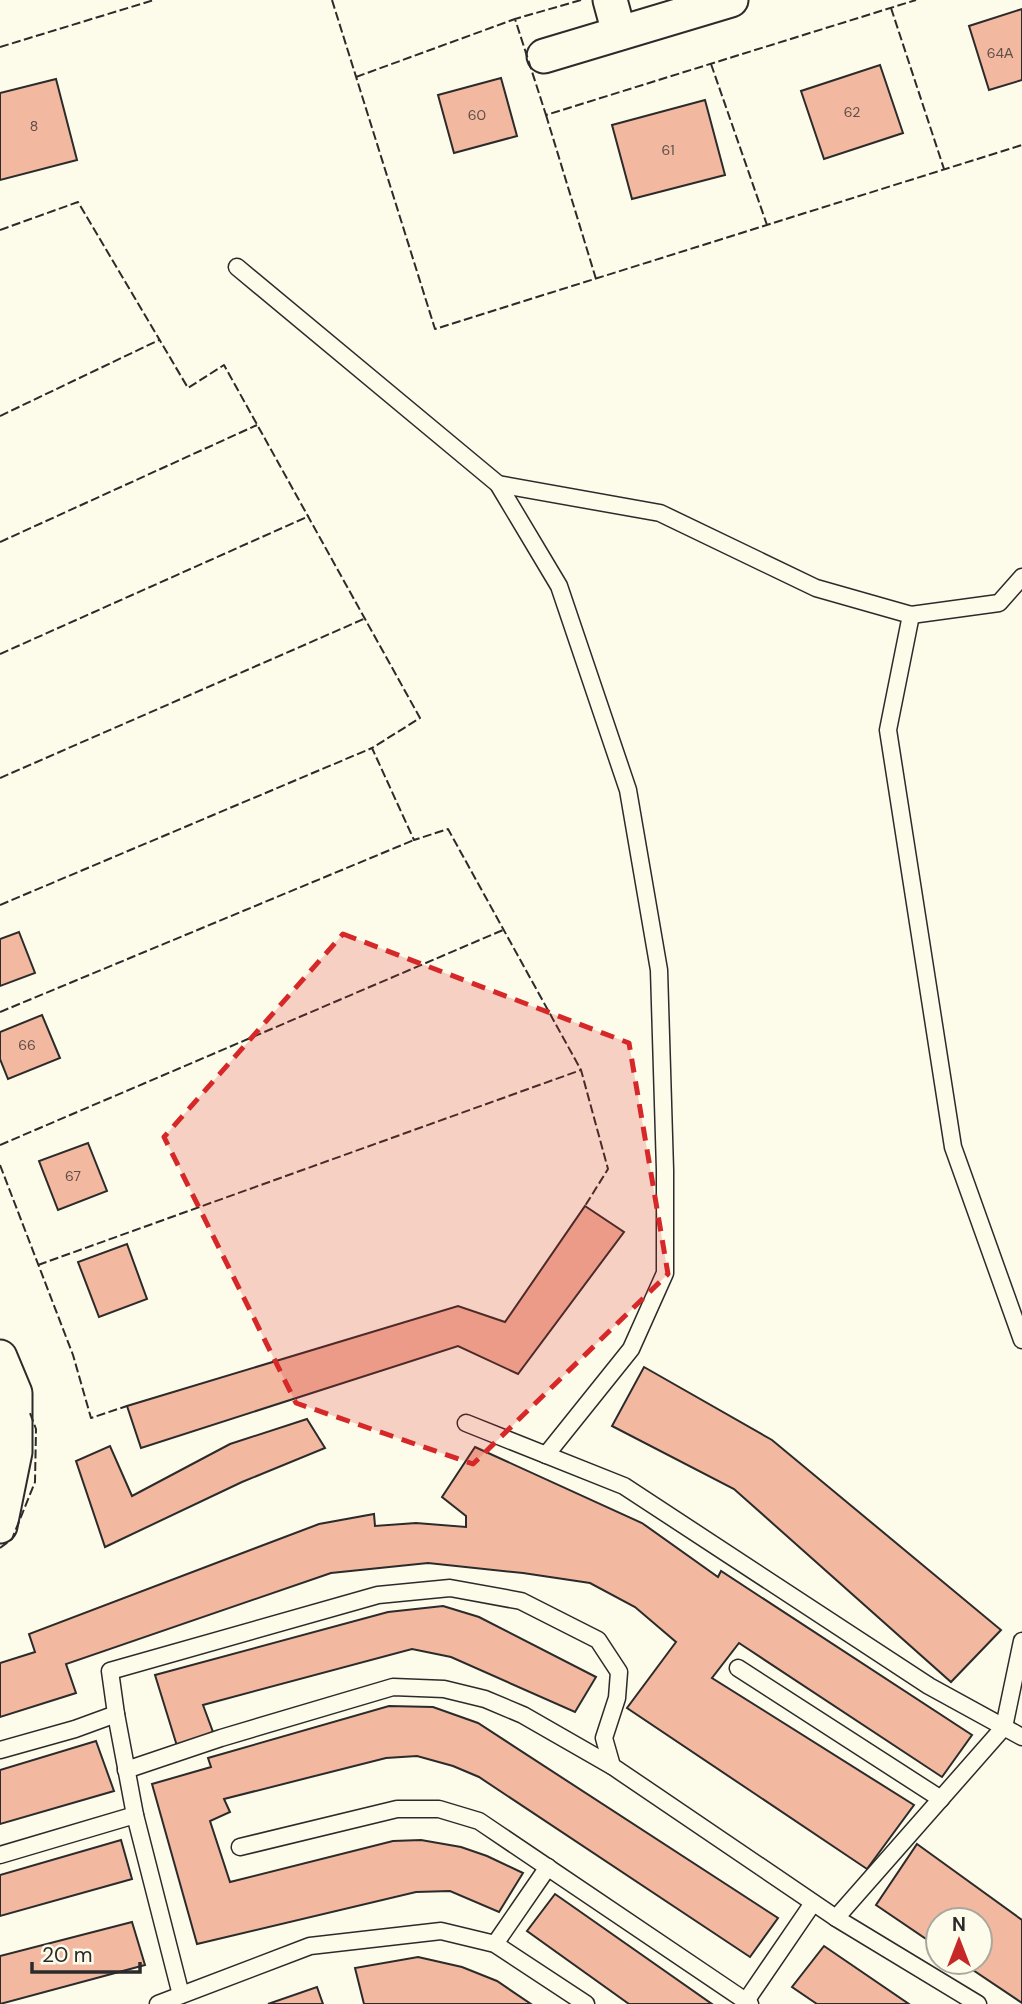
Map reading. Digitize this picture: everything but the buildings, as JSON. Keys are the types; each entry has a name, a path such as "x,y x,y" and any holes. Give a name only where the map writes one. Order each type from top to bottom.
{"street":[{"path":"610,0 620,33"},
{"path":"544,56 731,0"},
{"path":"0,1357 15,1393 15,1452 0,1526"}],"lane":[{"path":"237,267 498,484 559,586 628,790 659,970 665,1273 631,1349 547,1455"},
{"path":"498,484 660,513 816,588 911,615 999,603 1022,577"},
{"path":"911,615 888,730 896,784 953,1147 1022,1340"},
{"path":"466,1423 624,1486 929,1686 1022,1737"},
{"path":"181,1995 135,1815 110,1671 378,1595 450,1588 521,1601 598,1640 620,1672 617,1698 604,1738 612,1766"},
{"path":"836,1918 1004,1727 1022,1641"},
{"path":"738,1668 941,1799"},
{"path":"126,1770 221,1738 393,1687 444,1689 485,1699 523,1715 612,1766 836,1918 978,2004"},
{"path":"0,1750 75,1729 116,1714"},
{"path":"240,1847 397,1809 439,1809 479,1821 748,2003 813,1903"},
{"path":"0,1855 135,1815"},
{"path":"495,1944 548,1867"},
{"path":"158,2004 310,1946 441,1931 495,1944 586,2004"}],"highlighted area":[{"path":"343,934 629,1043 668,1274 473,1464 296,1403 164,1137"}],"fence":[{"path":"0,47 154,0"},
{"path":"332,0 435,329 1022,145"},
{"path":"581,0 515,19 546,115 916,0"},
{"path":"891,8 944,169"},
{"path":"356,77 515,19"},
{"path":"711,64 767,225"},
{"path":"546,115 596,279"},
{"path":"0,230 78,202 188,388 224,365 420,718 372,748 414,840 448,829 581,1070 608,1169 585,1206"},
{"path":"0,416 159,340"},
{"path":"0,542 257,425"},
{"path":"0,654 309,516"},
{"path":"0,778 366,618"},
{"path":"0,905 372,748"},
{"path":"0,1012 414,840"},
{"path":"0,1145 503,930"},
{"path":"38,1265 581,1070"},
{"path":"0,1165 73,1355 91,1418 127,1406"},
{"path":"0,1548 12,1539 35,1482 36,1429 30,1413"}]}
